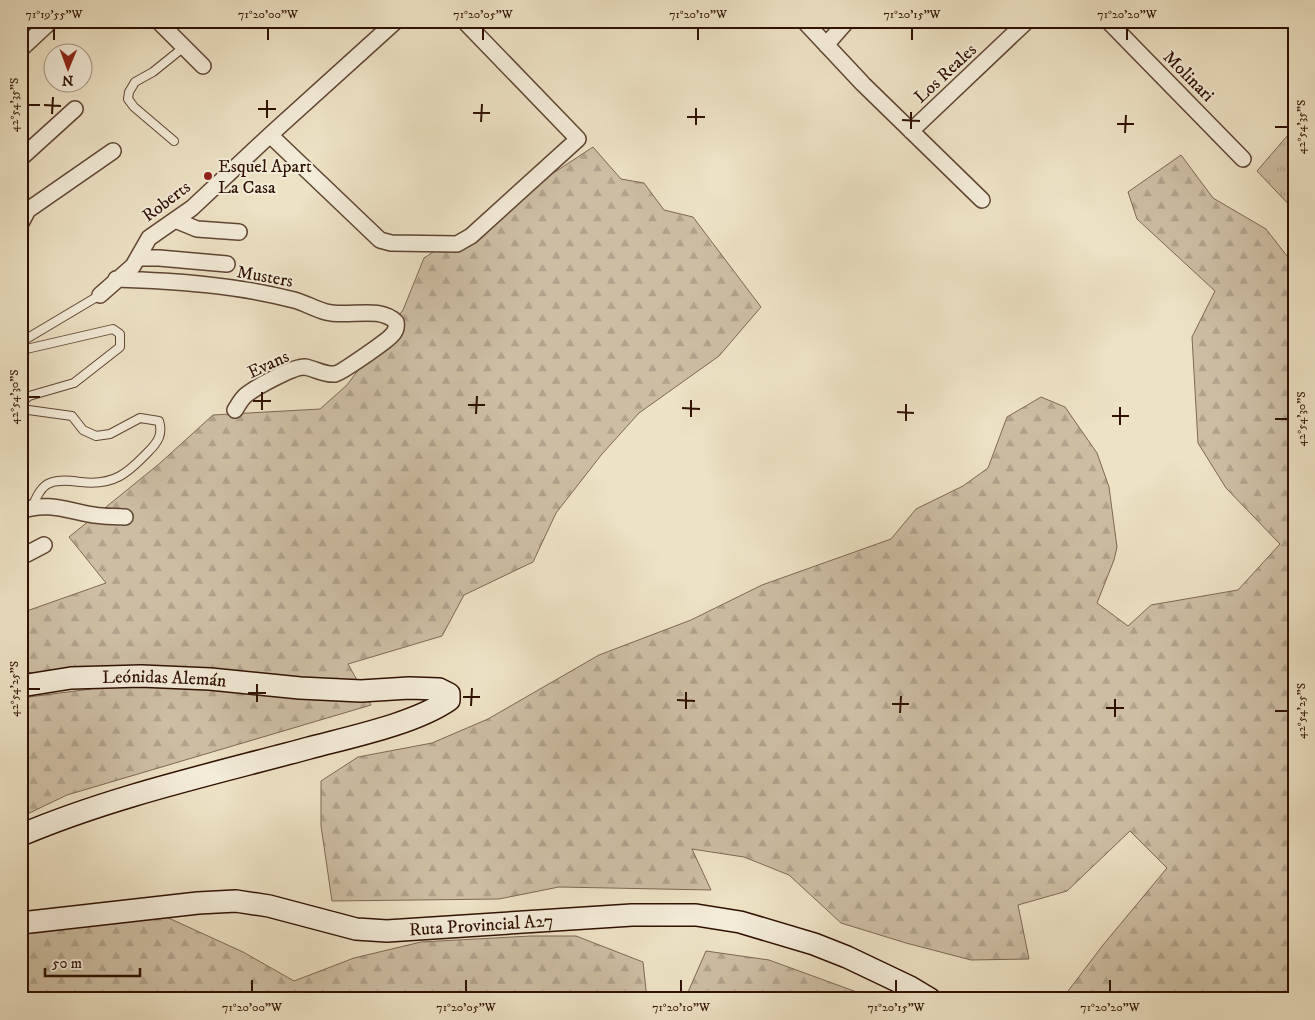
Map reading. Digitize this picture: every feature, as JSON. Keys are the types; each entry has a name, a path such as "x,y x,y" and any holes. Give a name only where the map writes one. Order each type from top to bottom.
{"street":[{"path":"21,49 51,21"},
{"path":"158,21 203,66"},
{"name":"Roberts","path":"100,295 133,266 149,238 192,208 270,134 396,21"},
{"path":"270,134 380,240 392,243 457,244 471,236 578,140 464,21"},
{"path":"804,21 911,131 982,200"},
{"path":"826,45 847,21"},
{"name":"Los Reales","path":"911,131 1027,21"},
{"name":"Molinari","path":"1108,21 1243,159"},
{"path":"21,158 75,110"},
{"path":"23,213 113,151"},
{"path":"175,220 196,229 239,232"},
{"path":"139,258 227,264"},
{"name":"Musters","path":"116,279 209,285 296,300 328,312 391,316 396,322 397,328"},
{"name":"Evans","path":"235,410 245,395 290,370 305,367 325,374 337,374 348,369 365,354 392,336 397,328"},
{"path":"27,509 54,506 95,515 125,517"},
{"path":"21,556 44,545"},
{"name":"Leónidas Alemán","path":"21,686 71,678 141,676 210,679 352,691 409,688 439,689 449,694 449,700 431,710 380,729 153,790 56,820 21,835"},
{"name":"Ruta Provincial A27","path":"21,923 198,903 236,901 269,906 356,929 387,930 632,915 696,915 740,922 814,944 847,957 910,987 930,999"}],"lane":[{"path":"174,142 134,107 128,99 129,92 135,82 153,72 184,48"},
{"path":"21,342 100,295"},
{"path":"21,348 22,350 113,329 120,334 120,347 74,383 29,396 22,403 21,409 72,416 83,430 96,436 110,434 140,418 158,421 162,430 157,442 130,471 114,480 92,484 68,481 50,483 39,492 27,509"}],"green space":[{"path":"1294,128 1294,210 1257,171"},
{"path":"593,147 621,179 644,183 664,210 693,217 761,307 719,356 639,413 602,454 556,513 533,562 464,595 442,636 348,664 371,705 67,795 21,817 21,698 91,689 21,670 21,613 106,583 69,537 159,464 213,415 320,409 347,385 403,310 424,258"},
{"path":"1181,155 1213,198 1266,229 1294,265 1294,999 1062,999 1103,945 1167,868 1130,831 1067,891 1018,905 1029,959 971,960 841,923 789,875 744,857 692,849 711,890 559,887 499,899 332,901 321,826 321,781 358,757 432,743 488,719 599,655 691,620 762,585 891,539 916,509 963,486 988,468 1007,417 1041,397 1065,407 1097,453 1109,487 1117,547 1114,560 1097,603 1128,626 1151,605 1238,590 1280,544 1226,488 1198,443 1192,337 1215,291 1137,219 1128,192"},
{"path":"162,915 243,952 294,981 354,958 421,942 531,936 576,936 643,962 647,999 21,999 21,931"},
{"path":"706,951 769,960 854,991 869,999 685,999"}],"place":[{"name":"Esquel Apart La Casa","path":"208,176"}]}
